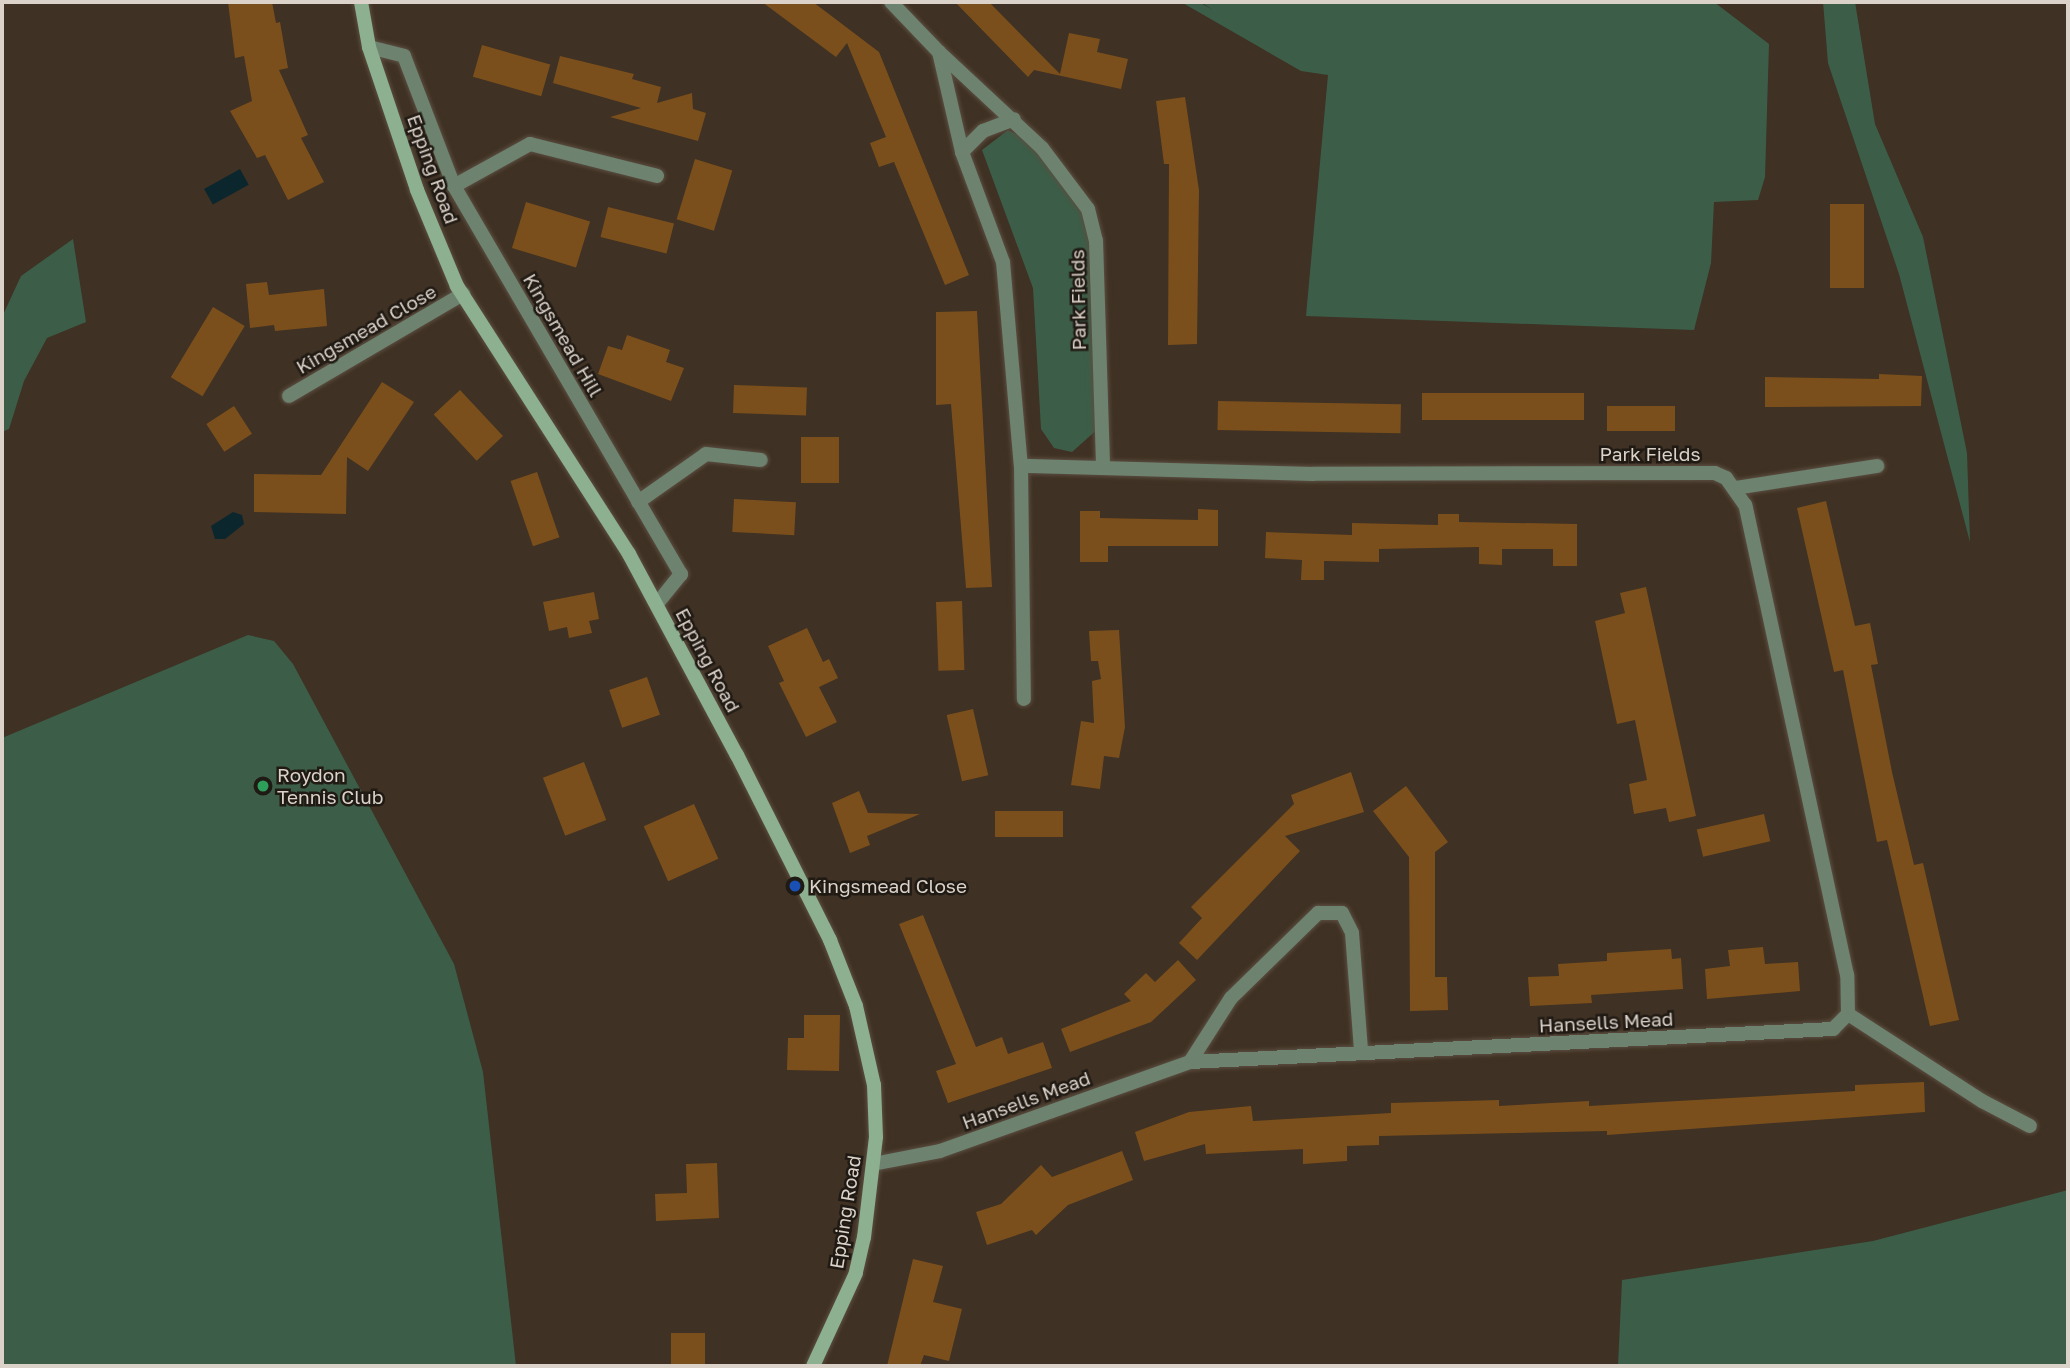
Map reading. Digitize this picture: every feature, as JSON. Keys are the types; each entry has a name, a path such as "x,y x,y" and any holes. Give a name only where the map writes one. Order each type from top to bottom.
{"main road":[{"name":"Epping Road","path":"361,2 369,47 417,190 463,294 629,554 657,604 830,940 856,1006 874,1085 873,1164 856,1273 813,1366"}],"street":[{"name":"Park Fields","path":"891,2 939,52 1014,119 1069,179 1087,209 1097,241 1103,466"},
{"name":"Kingsmead Hill","path":"369,47 404,56 454,186 681,575 657,604"},
{"path":"939,52 962,152 1003,262 1021,466 1024,699"},
{"path":"962,152 983,131 1014,119"},
{"path":"454,186 530,144 657,176"},
{"name":"Kingsmead Close","path":"289,397 463,294"},
{"path":"638,502 706,454 761,460"},
{"name":"Park Fields","path":"1021,466 1103,466 1313,474 1715,473 1735,488"},
{"path":"1877,466 1735,488 1745,505 1847,975 1847,1014 1982,1101 2030,1126"},
{"path":"1189,1062 1231,998 1318,913 1342,913 1352,933 1361,1051"},
{"name":"Hansells Mead","path":"873,1164 953,1147 1189,1062 1361,1051 1441,1052 1833,1029 1847,1014"}],"green space":[{"path":"1181,2 1199,2 1213,10 1201,2 1714,2 1769,44 1765,177 1758,200 1714,202 1711,263 1694,330 1306,316 1328,75 1301,71"},
{"path":"1823,2 1855,2 1875,124 1923,237 1967,453 1970,542 1899,274 1828,63"},
{"path":"1008,130 1042,147 1088,209 1100,427 1072,452 1054,448 1041,429 1033,288 982,150"},
{"path":"73,239 86,322 47,338 24,381 9,429 2,432 2,317 21,276"},
{"path":"248,635 274,641 293,664 454,964 483,1072 516,1366 2,1366 2,738"},
{"path":"2068,1190 2068,1366 1618,1366 1622,1280 1873,1241"}],"water":[{"path":"240,169 249,185 213,205 204,189"},
{"path":"233,512 242,515 244,524 225,539 215,539 211,526"}],"building":[{"path":"228,2 272,2 276,23 280,22 288,68 279,70 308,135 301,138 324,182 288,200 265,155 257,158 230,111 252,101 244,56 235,58"},
{"path":"762,2 813,2 879,52 969,275 945,285 894,162 879,167 870,143 886,137 847,43 836,57"},
{"path":"955,2 989,2 1060,74 1069,33 1100,39 1097,52 1128,59 1121,89 1034,70 1028,77"},
{"path":"482,45 550,65 541,96 473,77"},
{"path":"560,56 634,74 632,79 661,87 657,103 692,93 693,109 706,113 698,141 610,117 641,108 553,83"},
{"path":"1185,97 1199,190 1197,344 1168,345 1169,164 1164,164 1156,101"},
{"path":"695,159 732,170 714,231 677,219"},
{"path":"526,202 590,222 576,267 512,248"},
{"path":"1830,204 1864,204 1864,288 1830,288"},
{"path":"608,207 674,223 666,254 601,237"},
{"path":"267,282 269,295 324,289 327,326 275,331 274,325 250,328 246,284"},
{"path":"213,307 245,326 202,396 171,377"},
{"path":"977,311 992,587 966,588 951,404 936,405 936,312"},
{"path":"627,335 670,350 666,362 684,368 671,401 598,374 608,346 622,350"},
{"path":"1879,374 1922,376 1921,406 1765,407 1765,377 1879,379"},
{"path":"382,382 414,402 368,471 347,457 346,514 254,512 254,474 321,475"},
{"path":"734,385 807,388 806,416 733,413"},
{"path":"460,390 503,436 477,461 434,415"},
{"path":"1422,393 1584,393 1584,420 1422,420"},
{"path":"1218,401 1401,404 1400,433 1217,430"},
{"path":"234,406 252,434 224,452 206,424"},
{"path":"1607,406 1675,406 1675,431 1607,431"},
{"path":"801,437 839,437 839,483 801,483"},
{"path":"537,472 559,537 533,546 511,481"},
{"path":"734,499 796,502 794,535 732,532"},
{"path":"1826,501 1855,626 1870,623 1878,664 1871,665 1892,772 1914,865 1923,863 1959,1020 1930,1026 1887,840 1877,842 1843,670 1834,672 1797,508"},
{"path":"1198,509 1218,510 1218,546 1108,546 1108,562 1080,562 1080,511 1100,511 1100,518 1198,520"},
{"path":"1438,514 1459,514 1459,522 1577,524 1577,566 1553,566 1553,549 1502,549 1502,565 1479,564 1479,547 1379,549 1379,562 1324,561 1324,580 1301,580 1302,560 1265,558 1266,532 1352,535 1352,523 1438,525"},
{"path":"1646,587 1696,816 1669,822 1666,808 1634,814 1629,784 1647,780 1635,720 1617,724 1595,621 1625,613 1620,593"},
{"path":"594,592 599,619 589,621 592,633 569,638 567,627 549,631 543,602"},
{"path":"962,601 964,670 938,671 936,602"},
{"path":"807,628 823,662 829,659 838,678 819,687 837,722 806,737 779,683 784,681 768,646"},
{"path":"1119,630 1125,727 1119,758 1104,756 1100,789 1071,785 1081,721 1094,723 1092,681 1101,679 1098,661 1091,661 1089,631"},
{"path":"647,677 660,715 622,728 609,690"},
{"path":"973,709 988,775 962,781 947,715"},
{"path":"584,762 606,820 565,836 543,778"},
{"path":"1351,772 1364,812 1285,836 1300,851 1197,960 1179,943 1202,918 1191,907 1294,804 1291,795"},
{"path":"1406,786 1448,842 1435,852 1435,977 1447,977 1448,1010 1410,1011 1409,857 1373,811"},
{"path":"859,791 868,813 920,814 867,836 870,845 850,853 832,803"},
{"path":"694,804 718,859 668,881 644,826"},
{"path":"995,811 1063,811 1063,837 995,837"},
{"path":"1764,814 1770,841 1703,857 1697,830"},
{"path":"923,915 976,1047 1002,1037 1008,1054 1043,1042 1052,1068 948,1103 936,1071 956,1064 899,924"},
{"path":"1763,947 1765,964 1798,962 1800,991 1707,999 1705,969 1730,966 1728,950"},
{"path":"1671,949 1672,959 1681,958 1683,989 1591,995 1592,1003 1530,1006 1528,977 1559,976 1558,964 1607,961 1607,953"},
{"path":"1178,960 1196,980 1151,1022 1070,1052 1061,1029 1131,1001 1124,994 1146,973 1155,982"},
{"path":"804,1015 840,1015 839,1071 787,1070 788,1038 804,1038"},
{"path":"1924,1082 1925,1112 1607,1135 1607,1131 1379,1136 1379,1145 1347,1146 1347,1161 1303,1164 1303,1149 1206,1154 1205,1144 1144,1161 1135,1132 1189,1112 1251,1106 1253,1121 1391,1113 1391,1103 1499,1100 1499,1106 1589,1101 1589,1106 1855,1091 1855,1085"},
{"path":"1122,1151 1133,1180 1068,1205 1036,1235 1032,1230 987,1245 976,1212 1001,1204 1041,1165 1052,1177"},
{"path":"717,1163 719,1218 656,1221 655,1194 687,1193 686,1164"},
{"path":"913,1259 943,1266 933,1302 962,1309 949,1361 924,1355 920,1366 887,1366"},
{"path":"671,1333 705,1333 705,1366 671,1366"}],"place":[{"name":"Roydon Tennis Club","path":"263,786"},
{"name":"Kingsmead Close","path":"795,886"}]}
